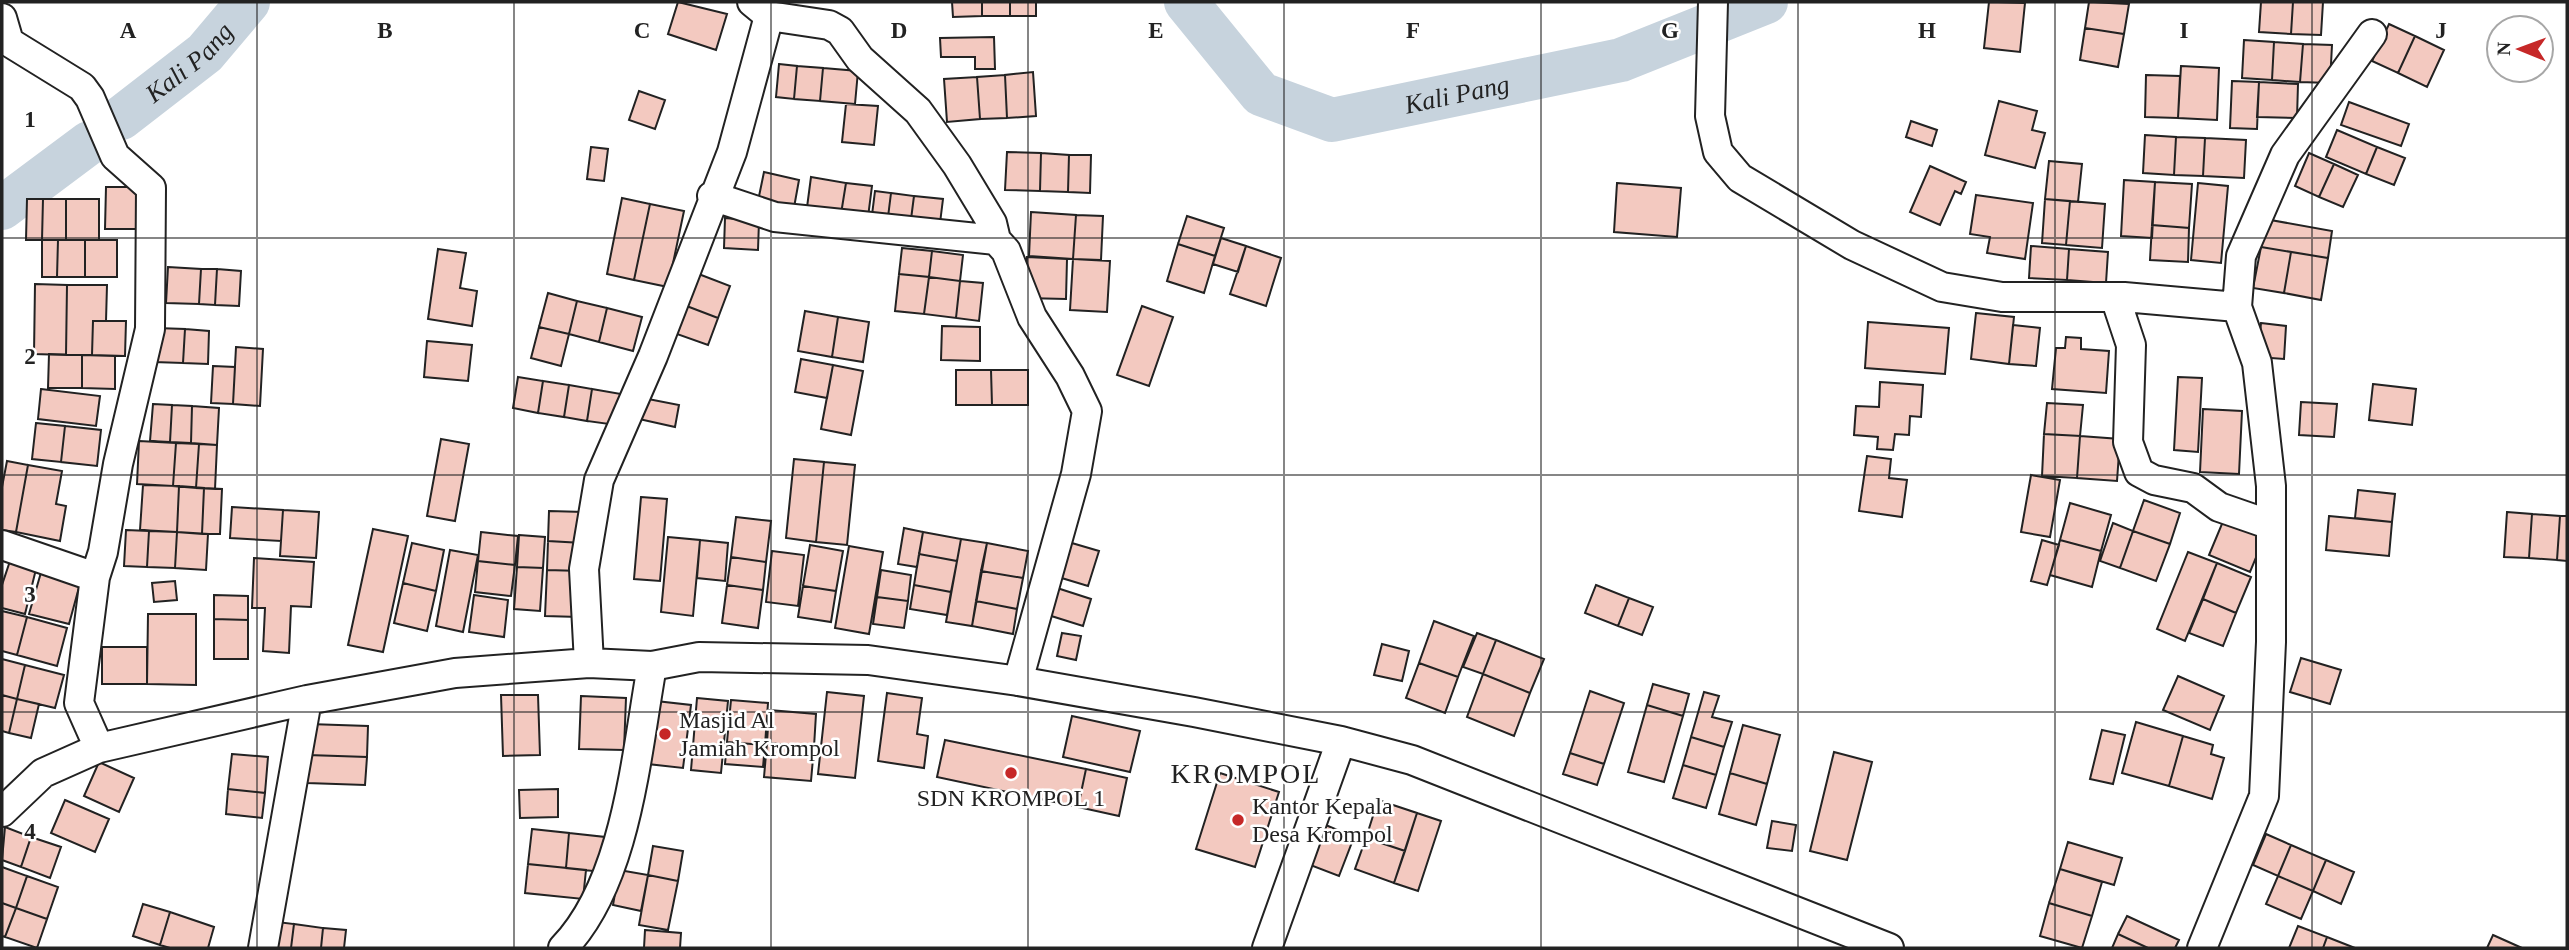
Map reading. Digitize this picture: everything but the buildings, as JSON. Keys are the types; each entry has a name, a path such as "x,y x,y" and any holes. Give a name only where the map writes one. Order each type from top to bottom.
{"street":[{"path":"5,2 4,30 82,87 90,97 115,156 151,188 150,329 118,464 103,552 95,577 79,703 99,748"},
{"path":"1713,2 1710,116 1718,152 1740,178 1852,245 1942,287 2002,297 2115,297 2237,307"},
{"path":"589,663 584,569 598,480 653,356 712,196 732,152 761,9 829,25 840,31 860,59 918,111 992,223 996,240 1006,251 1032,317 1070,376 1087,411 1076,474 1018,681"},
{"path":"2202,948 2264,796 2271,642 2271,486 2257,363 2237,307 2241,256 2285,155 2372,34"},
{"path":"712,196 775,217 996,240"},
{"path":"2115,297 2131,345 2128,442 2139,472 2154,480 2193,488 2219,507 2271,525"},
{"path":"2,545 95,577"},
{"path":"2,812 43,773 99,748 307,700 455,673 589,663 652,666 699,657 868,660 1018,681 1341,741 1412,760 1826,937 1889,948"},
{"path":"563,948 579,931 612,869 652,666"},
{"path":"263,948 307,700"},
{"path":"1267,948 1341,741"}],"waterway":[{"name":"Kali Pang","path":"121,118 205,53 248,2"},
{"name":"Kali Pang","path":"1186,2 1261,94 1332,120 1621,60 1766,2"},
{"name":"Kali Pang","path":"2,208 89,143"}],"place":[{"name":"Masjid Al Jamiah Krompol","path":"665,734"},
{"name":"SDN KROMPOL 1","path":"1011,773"},
{"name":"Kantor Kepala Desa Krompol","path":"1238,820"}],"district":[{"name":"KROMPOL","path":"1246,773"}]}
